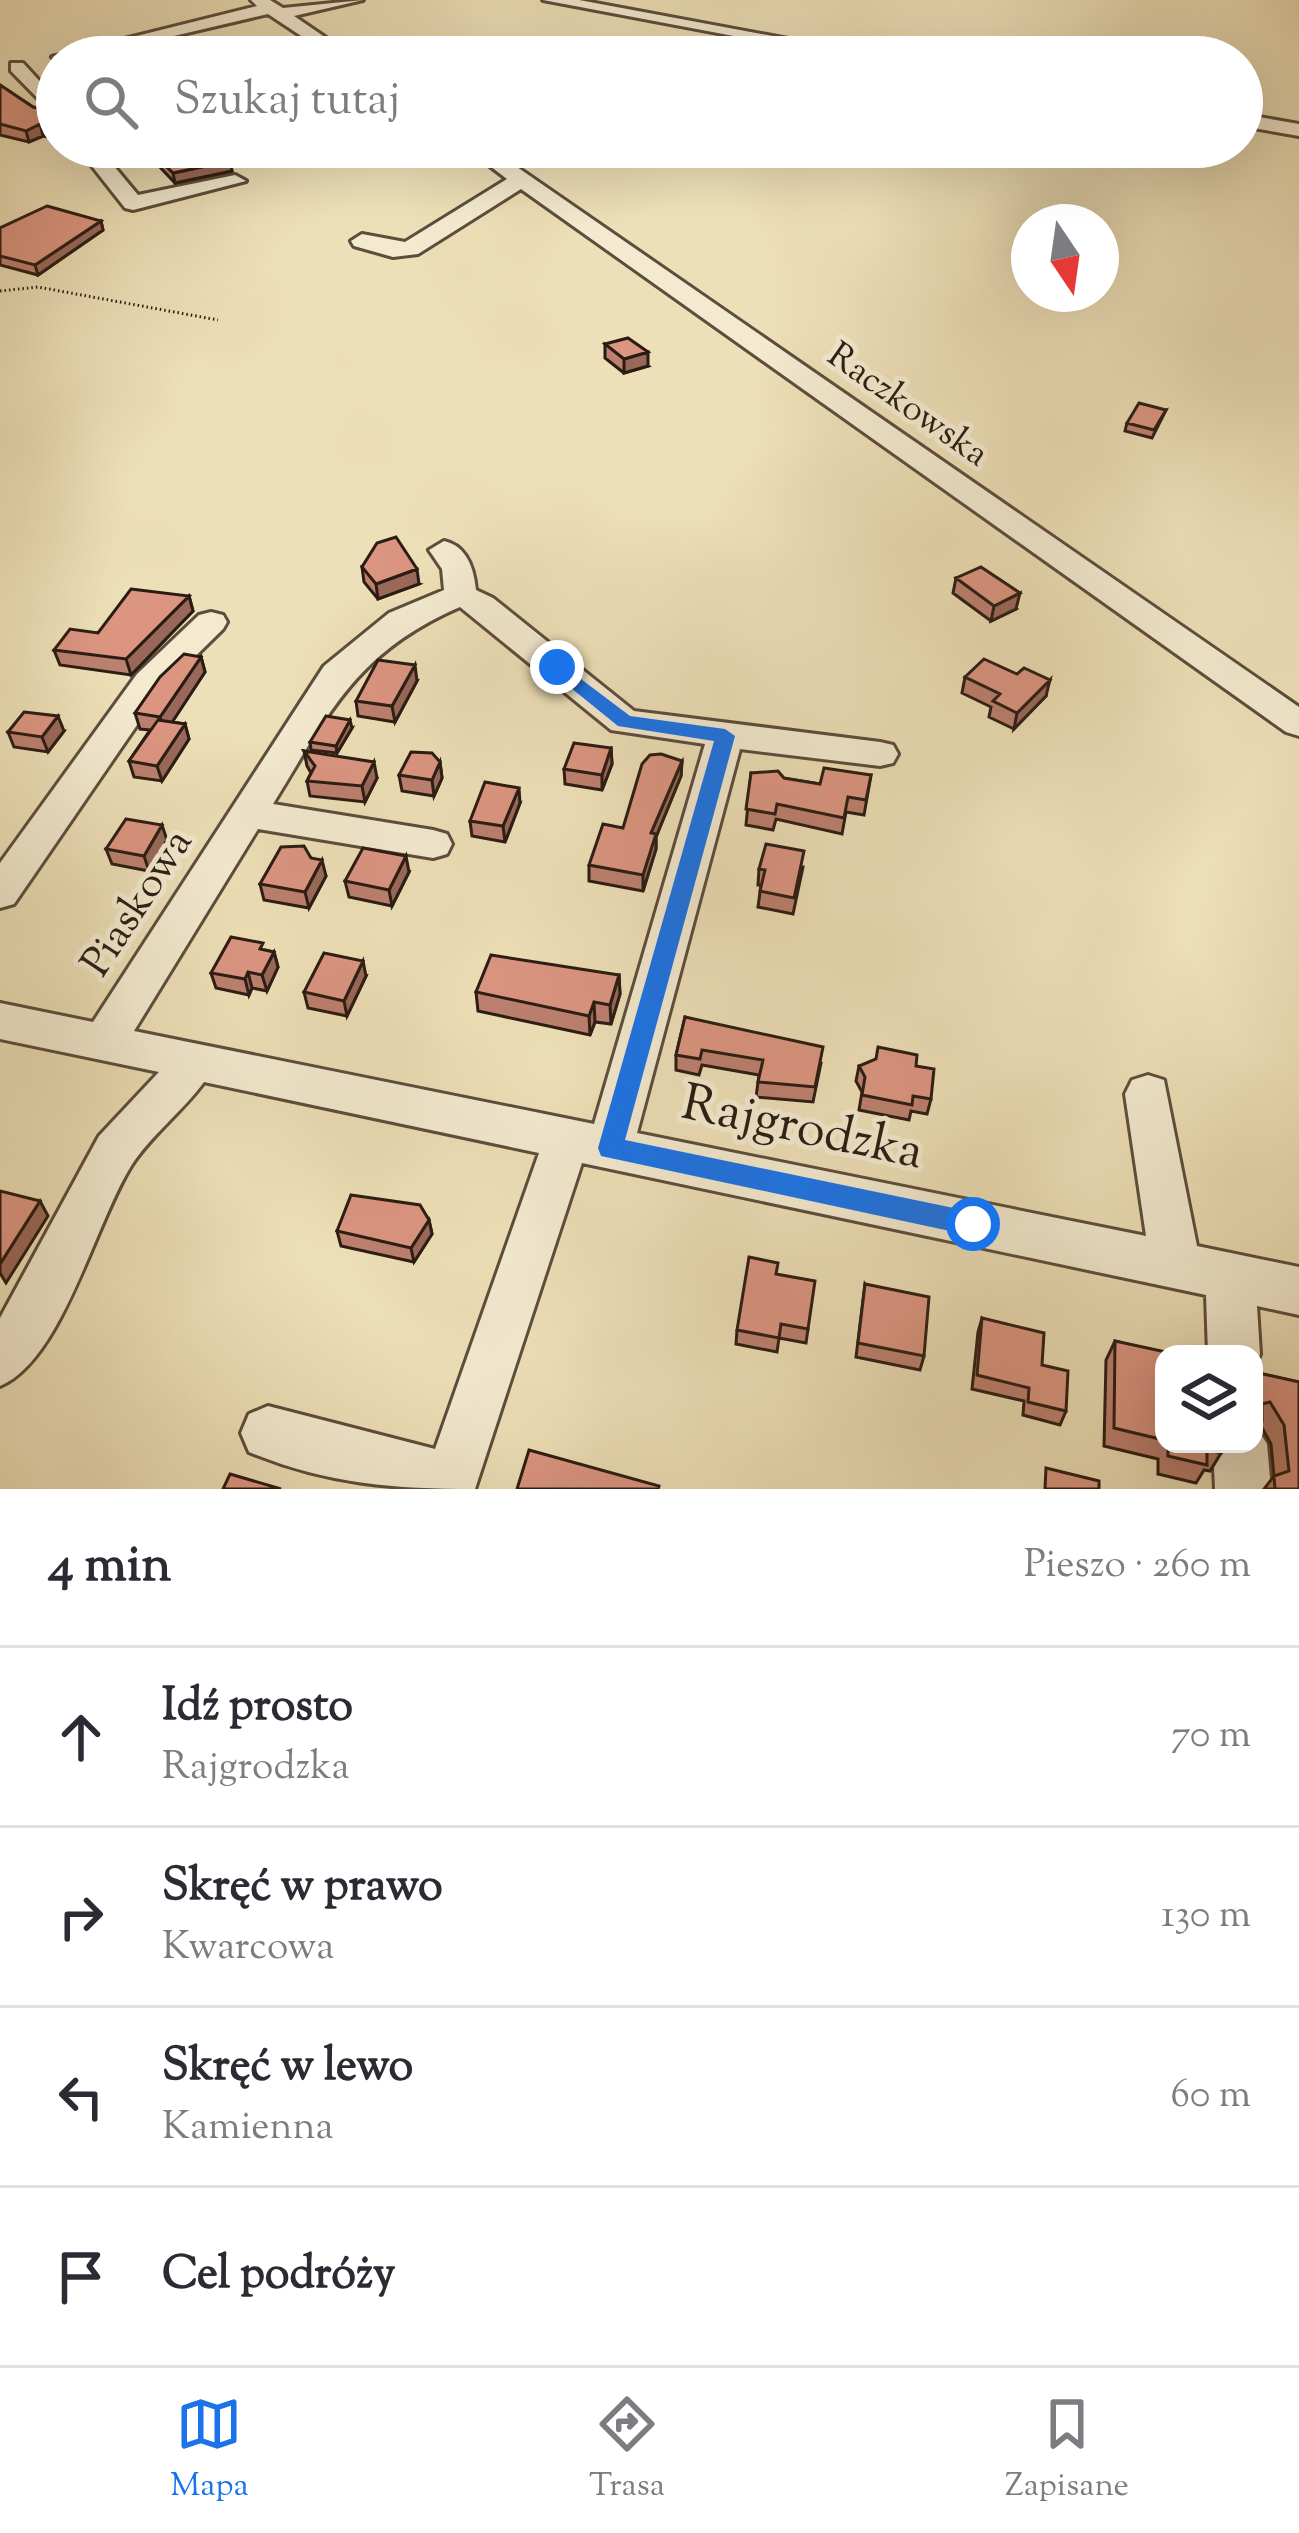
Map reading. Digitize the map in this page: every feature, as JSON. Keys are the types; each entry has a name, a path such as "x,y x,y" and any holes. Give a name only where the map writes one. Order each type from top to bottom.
{"street":[{"path":"145,36 272,5 355,0"},
{"path":"551,0 756,36"},
{"path":"272,5 316,36"},
{"path":"9,69 36,93"},
{"path":"1263,124 1299,130"},
{"path":"105,168 133,202 235,181"},
{"name":"Raczkowska","path":"504,168 1299,724"},
{"path":"362,241 393,250 410,249 520,180"},
{"path":"444,550 458,568 460,595 482,605 624,722 880,754"},
{"name":"Piaskowa","path":"104,1042 336,674 400,620 460,595"},
{"path":"0,892 149,682 212,622"},
{"path":"268,1432 451,1480 589,1143 725,736"},
{"name":"Piaskowa","path":"250,814 433,844"},
{"name":"Rajgrodzka","path":"0,1021 1299,1291"},
{"path":"0,1360 34,1320 116,1149 140,1119 176,1090 194,1061"},
{"path":"1148,1094 1175,1265"},
{"path":"1230,1276 1234,1345"},
{"path":"1241,1453 1243,1489"}],"path":[{"path":"0,291 38,287 218,320"}],"building":[{"path":"0,85 36,108 36,126 26,131 0,124"},
{"path":"47,206 101,221 35,265 0,256 0,228"},
{"path":"628,338 648,352 624,359 605,344"},
{"path":"1139,403 1166,410 1154,430 1127,423"},
{"path":"396,537 417,569 376,584 362,567 377,543"},
{"path":"981,567 1020,593 994,606 956,578"},
{"path":"131,589 189,596 126,659 54,650 70,629 98,633"},
{"path":"184,654 201,657 160,717 135,713 160,677"},
{"path":"984,659 1017,674 1024,668 1050,680 1017,713 993,701 1000,694 965,677"},
{"path":"378,660 415,665 392,706 356,701"},
{"path":"24,712 58,716 42,737 8,732"},
{"path":"326,716 350,720 336,746 310,742"},
{"path":"158,720 185,724 157,766 129,761"},
{"path":"574,743 611,748 602,775 564,769"},
{"path":"304,751 374,762 362,786 307,781 315,766"},
{"path":"411,752 432,753 440,762 432,780 399,775"},
{"path":"650,755 682,761 651,833 656,834 643,875 589,865 603,824 623,828 642,764"},
{"path":"824,768 871,775 866,800 848,797 844,818 777,804 775,814 746,809 751,773 778,771 784,778 820,784"},
{"path":"485,782 519,788 503,826 470,821"},
{"path":"126,819 162,825 144,856 106,849"},
{"path":"766,844 804,851 794,898 760,891 765,870 759,869"},
{"path":"304,846 311,858 322,860 305,892 260,884 281,847"},
{"path":"363,848 406,856 389,890 345,881"},
{"path":"231,937 263,943 260,949 274,952 262,975 248,972 245,979 211,973"},
{"path":"324,953 363,961 344,1001 304,992"},
{"path":"491,955 619,975 610,1005 594,1002 589,1016 476,992"},
{"path":"685,1017 823,1047 815,1087 758,1082 763,1060 702,1050 700,1059 676,1055"},
{"path":"878,1047 917,1055 916,1066 934,1069 931,1099 913,1096 912,1105 862,1095 865,1077 859,1066 876,1059"},
{"path":"0,1191 40,1201 0,1264"},
{"path":"351,1195 420,1205 429,1220 411,1248 337,1231"},
{"path":"749,1257 778,1263 776,1274 815,1281 808,1329 781,1324 779,1338 737,1330"},
{"path":"865,1284 929,1297 924,1356 858,1343"},
{"path":"982,1318 1044,1333 1042,1365 1068,1371 1066,1411 1028,1402 1029,1388 977,1375"},
{"path":"1115,1341 1155,1350 1155,1438 1114,1428"},
{"path":"1263,1374 1299,1382 1299,1489 1275,1489 1274,1476 1289,1471 1284,1425 1270,1402 1263,1404"},
{"path":"529,1450 659,1486 517,1489"},
{"path":"1207,1453 1207,1465 1168,1456"},
{"path":"1046,1468 1099,1481 1099,1489 1045,1489"},
{"path":"230,1474 281,1489 223,1489"}],"route":[{"path":"557,667 624,722 725,736 610,1148 973,1224"}]}
